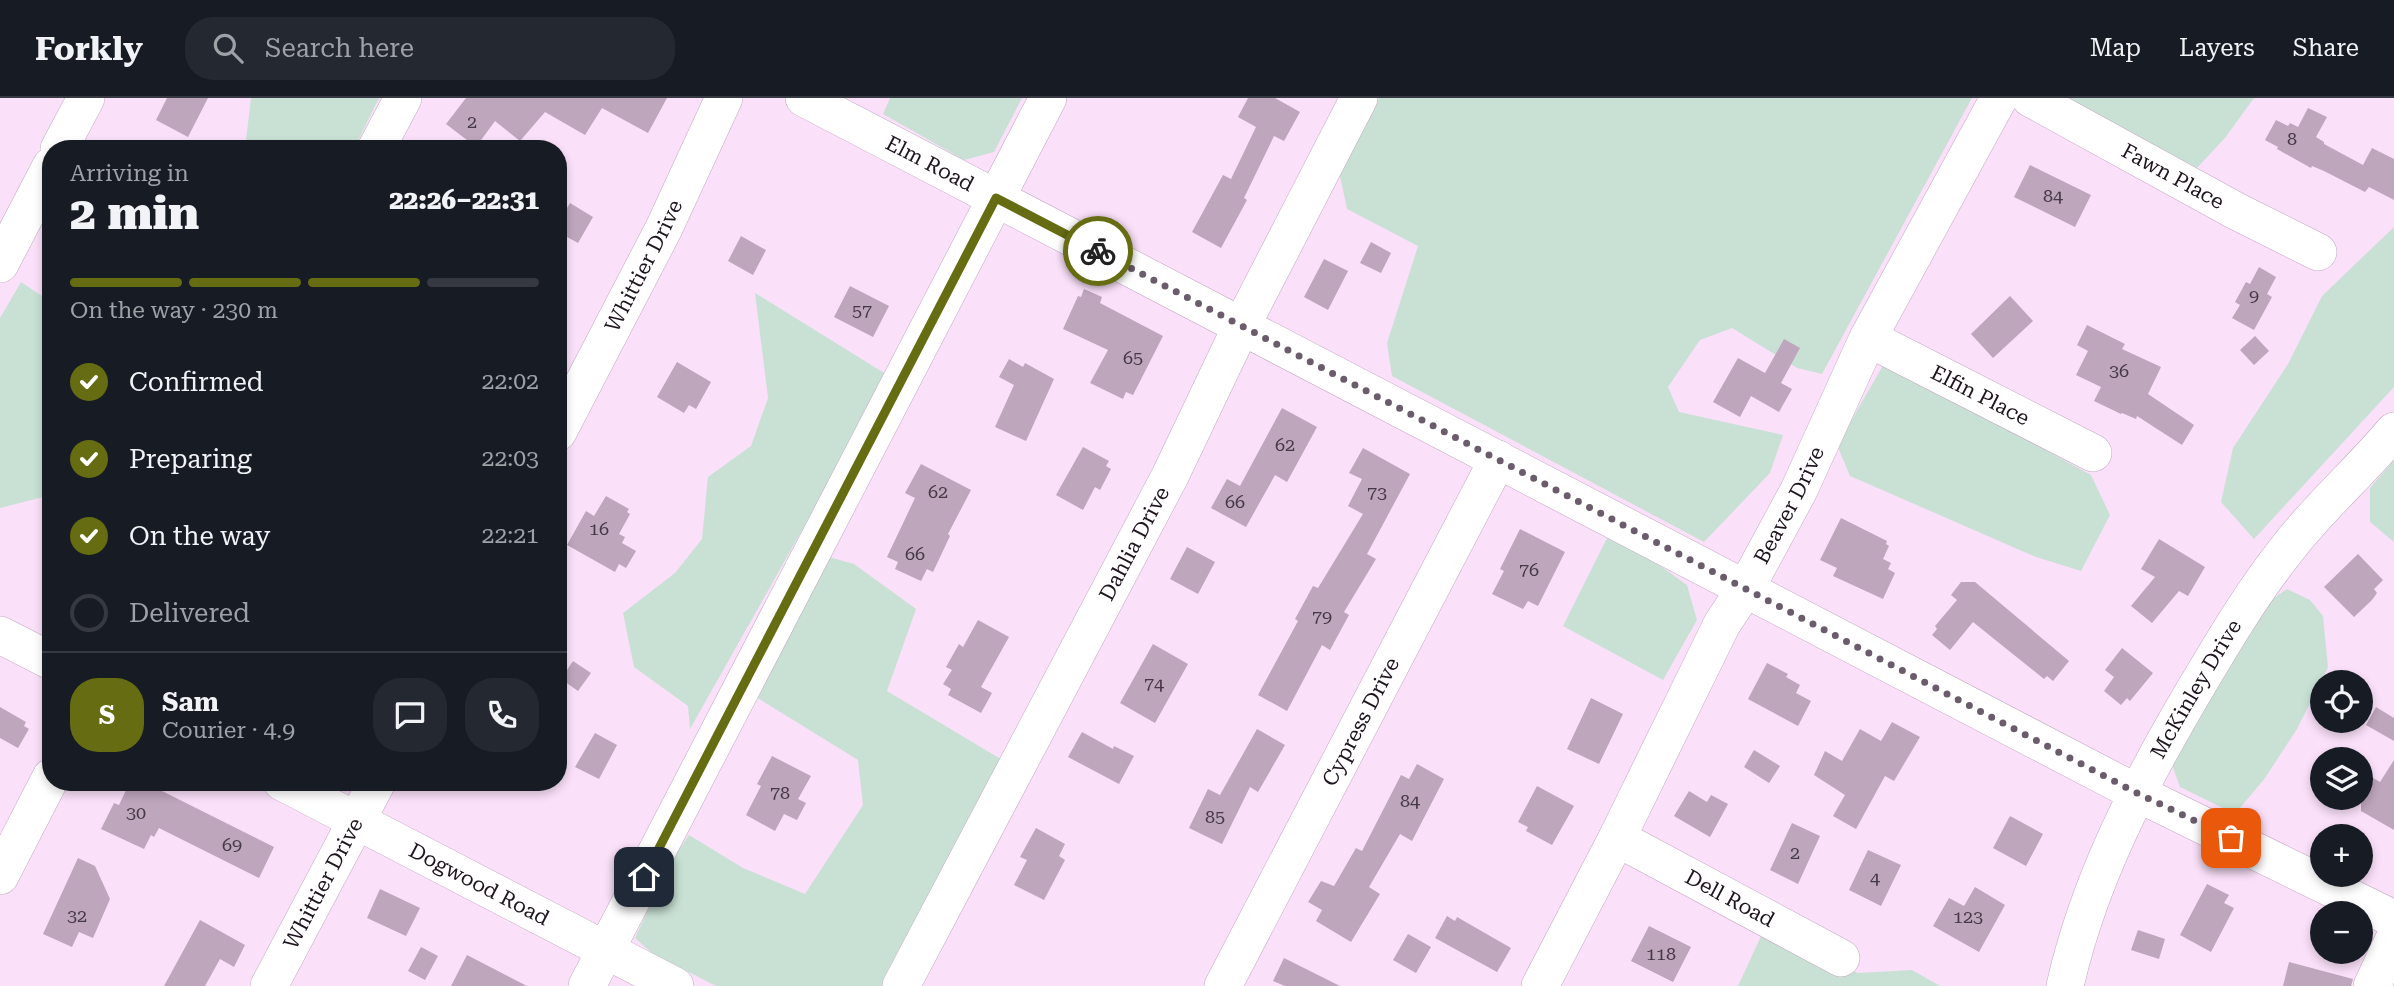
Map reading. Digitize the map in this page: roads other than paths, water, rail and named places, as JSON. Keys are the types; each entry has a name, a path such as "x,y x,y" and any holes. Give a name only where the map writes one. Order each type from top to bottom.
{"street":[{"path":"65,140 86,98"},
{"path":"381,140 403,98"},
{"name":"Whittier Drive","path":"567,415 664,228 724,98"},
{"name":"Elm Road","path":"804,98 2137,793 2394,919"},
{"path":"587,986 1048,98"},
{"name":"Dahlia Drive","path":"901,986 1170,476 1241,325 1359,98"},
{"name":"Beaver Drive","path":"1540,986 1617,838 1722,624 1746,588 1799,490 1868,338 1999,98"},
{"name":"Fawn Place","path":"2030,98 2236,211 2318,252"},
{"path":"0,264 42,183"},
{"name":"Elfin Place","path":"1868,338 2093,453"},
{"name":"McKinley Drive","path":"2065,986 2083,921 2105,860 2137,793 2237,617 2288,547 2394,431"},
{"name":"Cypress Drive","path":"1223,986 1498,459"},
{"path":"0,635 42,656"},
{"path":"0,876 44,791"},
{"name":"Dogwood Road","path":"299,791 675,986"},
{"name":"Whittier Drive","path":"270,986 372,791"},
{"name":"Dell Road","path":"1617,838 1841,958"},
{"path":"2372,986 2394,939"}]}
